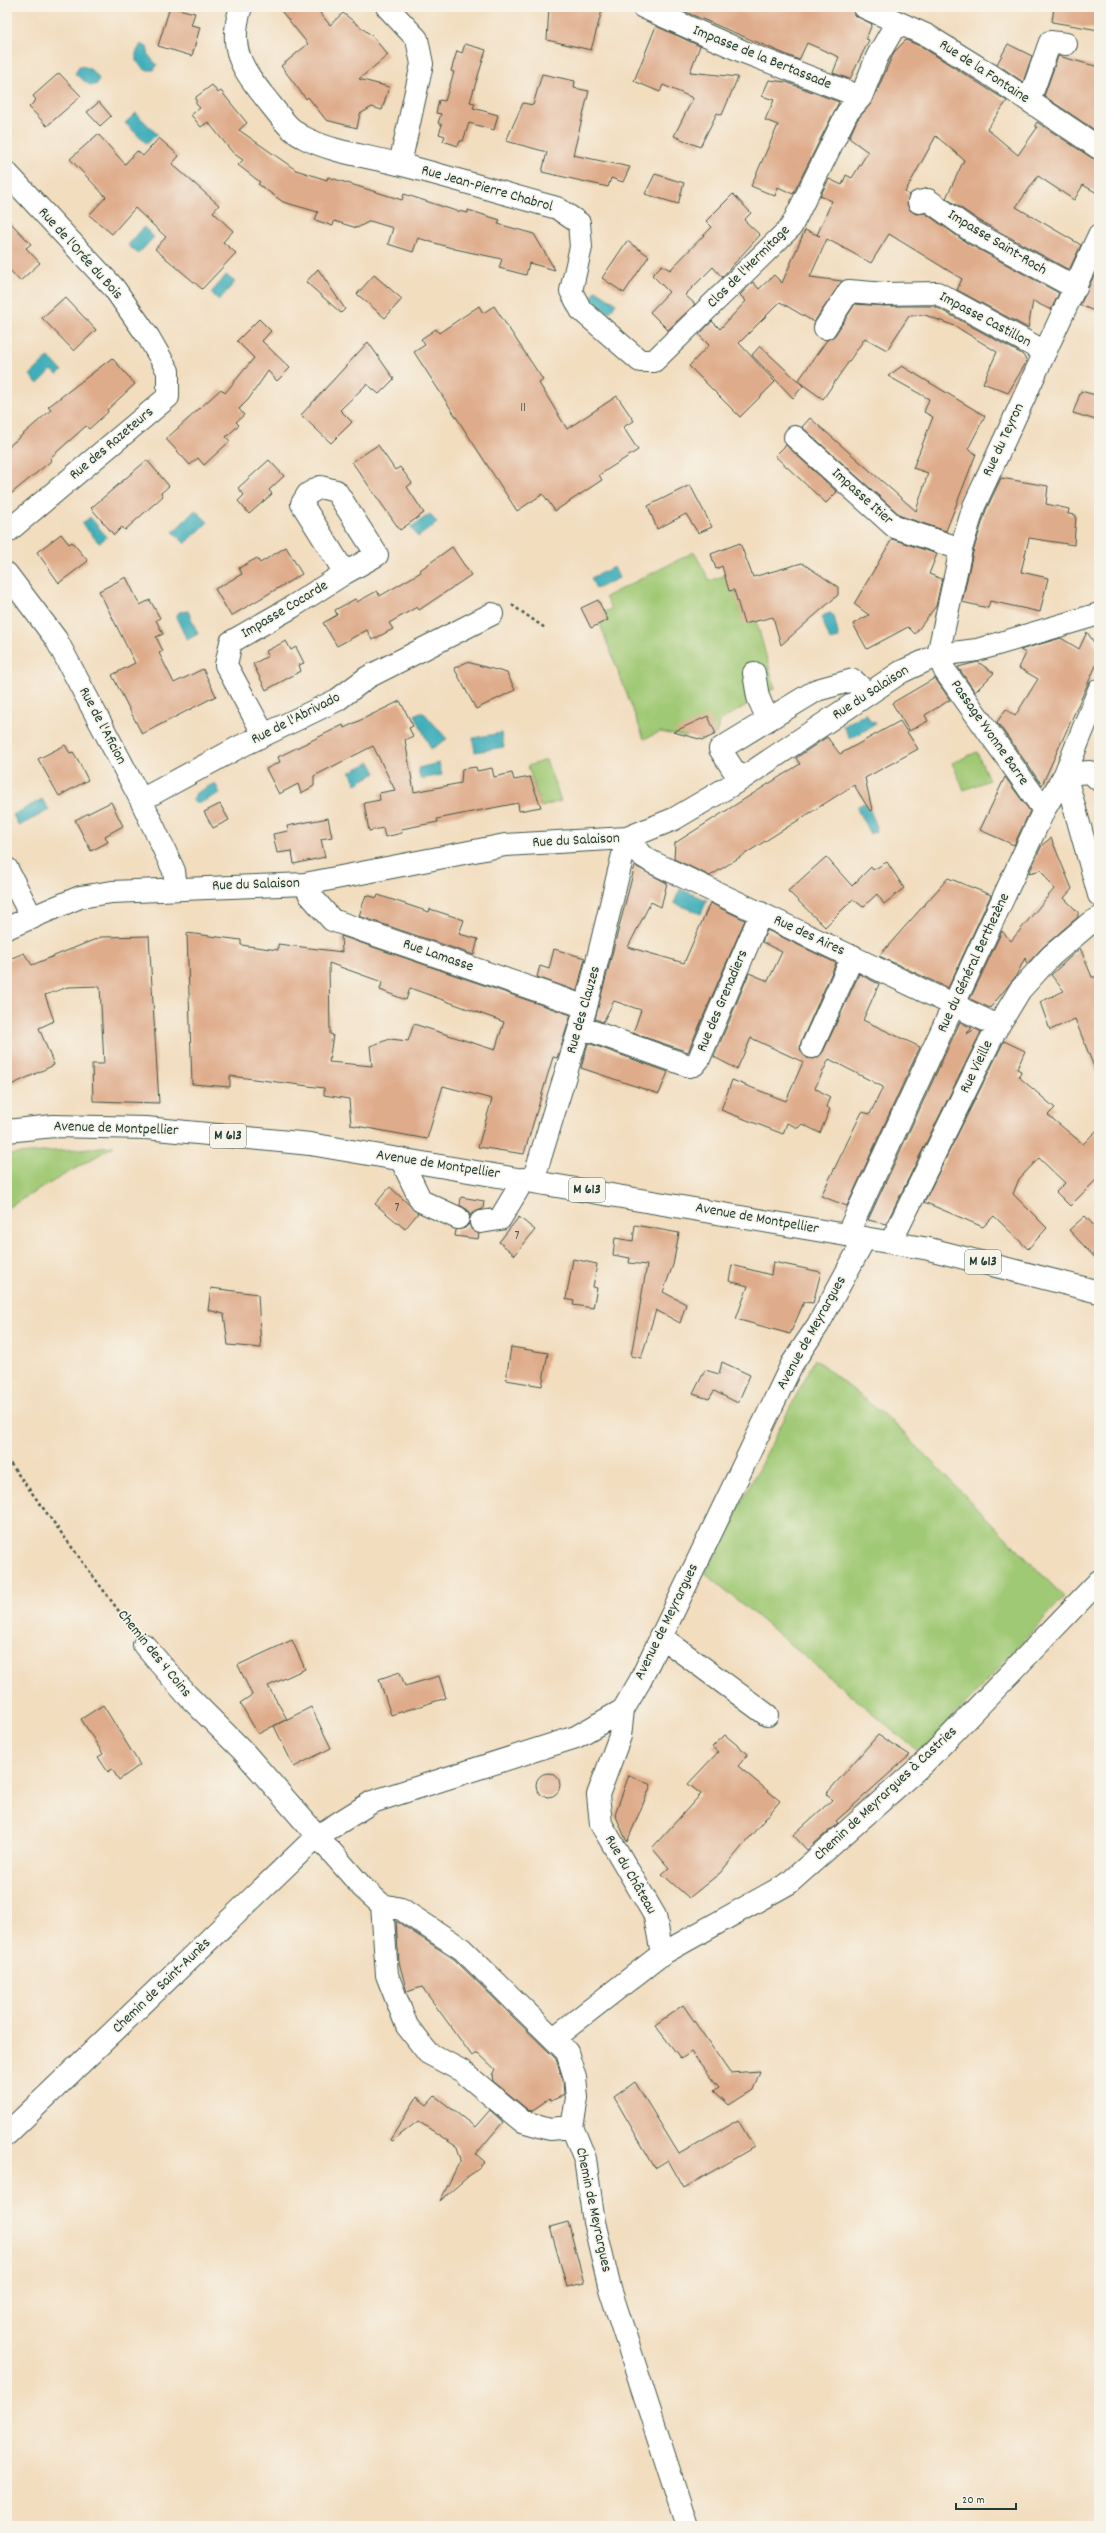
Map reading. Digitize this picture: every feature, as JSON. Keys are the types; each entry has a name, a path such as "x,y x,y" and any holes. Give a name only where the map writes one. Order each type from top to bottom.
{"street":[{"name":"Rue Jean-Pierre Chabrol","path":"241,7 238,18 236,45 244,70 292,131 304,138 359,157 400,164 557,208 579,223 581,247 571,291 581,310 613,340"},
{"name":"Rue Jean-Pierre Chabrol","path":"387,7 417,39 422,64 400,164"},
{"name":"Impasse de la Bertassade","path":"643,7 744,52 861,97"},
{"name":"Rue de la Fontaine","path":"869,8 928,36 1027,99 1099,148"},
{"name":"Clos de l'Hermitage","path":"613,340 640,361 654,361 791,227 847,113 861,97 877,57 897,22"},
{"path":"1027,99 1033,90 1050,42 1066,44"},
{"name":"Rue de l'Orée du Bois","path":"7,173 114,288 149,338"},
{"name":"Impasse Saint-Roch","path":"919,202 928,200 974,232 1076,288"},
{"name":"Rue du Teyron","path":"938,655 961,548 974,506 1076,288 1099,235"},
{"name":"Impasse Castillon","path":"825,328 849,291 885,294 937,293 1045,352"},
{"name":"Rue des Razeteurs","path":"7,532 168,398 168,371 149,338"},
{"name":"Impasse Itier","path":"795,437 895,527 961,548"},
{"name":"Impasse Cocarde","path":"264,735 226,665 231,642 292,607 345,573"},
{"name":"Rue de l'Aficion","path":"7,574 56,638 141,800 174,871 176,888"},
{"name":"Rue de l'Abrivado","path":"141,800 264,735 337,700 368,677 492,614"},
{"name":"Rue du Salaison","path":"7,928 80,897 112,892 176,888 305,884 505,845 627,838 674,819 740,780 901,672 938,655 977,650 1099,614"},
{"name":"Passage Yvonne Barre","path":"938,655 945,671 1044,810"},
{"path":"754,673 758,697 768,720"},
{"path":"740,780 720,749 817,690 853,680 868,694"},
{"name":"Rue du Général Berthezène","path":"856,1236 955,1004 1044,810 1065,774 1099,690"},
{"path":"1099,780 1090,772 1065,774 1099,894"},
{"name":"Rue des Aires","path":"627,838 642,855 652,862 955,1004 998,1026"},
{"name":"Rue des Clauzes","path":"481,1222 500,1219 528,1180 583,1017 627,838"},
{"path":"7,869 32,918"},
{"name":"Rue Lamasse","path":"305,884 310,895 332,920 583,1017"},
{"name":"Rue des Grenadiers","path":"583,1017 689,1066 694,1065 761,913"},
{"name":"Rue Vieille","path":"891,1242 998,1026 1020,990 1051,956 1090,923 1099,918"},
{"path":"812,1047 853,956"},
{"name":"Avenue de Montpellier","path":"7,1131 54,1126 146,1128 310,1144 856,1236"},
{"path":"401,1159 421,1201 458,1218"},
{"name":"M 613","path":"856,1236 949,1253 1099,1292"},
{"name":"Avenue de Meyrargues","path":"623,1710 792,1364 818,1325 856,1236"},
{"name":"Chemin de Meyrargues à Castries","path":"662,1954 789,1883 924,1762 1099,1581"},
{"path":"660,1636 768,1715"},
{"name":"Chemin des 4 Coins","path":"144,1645 187,1695 243,1751 316,1837 362,1887 382,1905"},
{"path":"316,1837 372,1802 576,1737 623,1710"},
{"name":"Rue du Château","path":"623,1710 620,1736 598,1795 601,1824 655,1916 662,1954"},
{"name":"Chemin de Saint-Aunès","path":"7,2134 316,1837"},
{"path":"382,1905 387,1975 407,2026 428,2054 462,2071 522,2120 550,2129 572,2127"},
{"name":"Chemin de Meyrargues","path":"382,1905 401,1909 462,1949 567,2052 575,2078 577,2098 572,2127 585,2159 594,2222 610,2289 688,2526"},
{"path":"554,2038 662,1954"}],"path":[{"path":"492,614 510,604 545,628"},
{"name":"Chemin des 4 Coins","path":"7,1459 144,1645"}],"green space":[{"path":"694,552 710,581 742,569 775,688 720,721 716,734 702,740 690,735 685,737 660,732 644,739 600,624 608,620 604,612 611,609 605,597"},
{"path":"977,752 989,780 964,790 952,763"},
{"path":"546,760 561,801 541,807 528,766"},
{"path":"114,1146 7,1208 7,1155"},
{"path":"815,1359 895,1424 1064,1597 920,1753 705,1573"}],"water":[{"path":"141,44 147,47 149,56 157,65 154,70 145,70 136,61 136,53"},
{"path":"79,66 88,68 96,74 99,79 97,84 91,86 75,74"},
{"path":"136,113 157,134 147,144 125,123"},
{"path":"144,227 154,237 138,254 128,245"},
{"path":"226,275 235,282 219,300 211,293"},
{"path":"596,290 616,303 609,313 590,301"},
{"path":"49,357 62,371 57,375 52,370 38,384 30,375"},
{"path":"195,510 208,522 185,544 173,532"},
{"path":"430,514 437,523 418,537 411,527"},
{"path":"90,517 107,537 99,543 82,524"},
{"path":"614,567 619,578 596,589 591,578"},
{"path":"188,611 198,634 187,640 176,617 179,612"},
{"path":"830,613 834,616 839,638 830,640 822,619 824,615"},
{"path":"420,712 425,714 447,739 431,749 415,715"},
{"path":"866,713 871,722 874,721 876,724 850,739 843,726"},
{"path":"501,733 504,747 475,752 473,738"},
{"path":"370,762 376,773 356,784 350,772"},
{"path":"439,763 442,775 420,779 418,768"},
{"path":"215,783 220,793 200,803 193,800 196,793"},
{"path":"42,799 49,810 19,826 13,815"},
{"path":"864,803 866,806 868,805 877,827 875,828 876,831 870,834 857,809 858,806"},
{"path":"680,889 707,900 701,914 674,903"}],"building":[{"path":"170,7 195,13 191,25 200,27 192,56 158,46"},
{"path":"278,7 315,7 330,25 343,13 372,36 388,55 359,79 389,87 382,110 372,107 360,114 357,128 326,120 308,97 306,99 281,66 308,44"},
{"path":"549,7 603,7 591,50 547,40"},
{"path":"674,7 852,7 854,15 872,24 866,39 869,40 850,79 833,73 839,57 807,43 799,60"},
{"path":"1054,7 1099,7 1099,30 1052,22"},
{"path":"656,26 700,46 690,72 738,77 722,115 717,113 700,147 674,136 693,98 663,85 660,92 634,81"},
{"path":"906,40 922,47 1007,101 987,129 1018,155 1037,128 1035,125 1037,122 1092,158 1099,160 1099,194 1083,185 1074,200 1038,176 1016,207 1081,245 1069,270 980,221 946,198 964,160 936,136 905,192 909,195 907,204 910,210 916,214 925,213 967,243 1059,293 1051,310 1033,301 1028,328 957,290 962,279 889,234 871,263 827,239 810,277 842,281 814,322 780,302 739,343 775,382 740,417 689,366 709,345 699,335 712,321 720,329 746,301 740,295 753,282 759,289 774,275 782,283 805,230 817,235 832,201 820,196 829,179 842,185 846,175 852,178 868,152 849,138 857,120 872,102 894,52"},
{"path":"465,44 486,50 470,102 475,103 473,108 498,115 494,130 469,123 463,141 460,141 458,146 443,141 445,136 439,134 442,125 438,123 441,114 436,113 439,100 445,101 454,72 451,71 457,51 462,53"},
{"path":"1008,44 1032,56 1023,82 997,64"},
{"path":"1058,56 1099,67 1099,133 1044,96"},
{"path":"59,73 81,96 47,126 29,107 36,100 33,96"},
{"path":"542,74 575,81 574,88 589,91 573,155 630,167 623,182 611,178 608,187 542,172 547,152 506,141 523,103 533,105"},
{"path":"769,80 786,82 839,102 793,194 778,187 775,196 751,186 778,125 765,120 774,100 762,96"},
{"path":"212,85 218,93 221,91 247,123 239,130 296,170 327,180 328,177 402,200 404,194 453,210 468,213 468,210 500,220 498,224 534,234 555,270 529,263 526,275 499,268 502,259 455,249 418,238 413,252 388,244 393,228 370,221 357,228 334,221 333,226 315,220 318,212 283,202 258,184 260,182 238,165 243,160 233,153 208,122 201,127 191,115 200,108 196,104 196,97"},
{"path":"99,102 111,116 100,126 87,112"},
{"path":"98,134 125,164 137,151 143,156 159,138 179,156 172,164 219,205 213,212 233,231 223,242 236,253 202,289 155,249 166,237 135,208 112,234 89,215 106,197 70,159"},
{"path":"655,174 684,183 678,204 645,194"},
{"path":"733,194 751,213 744,220 760,235 722,277 713,267 685,295 695,304 668,330 650,312 669,292 652,275 662,265 670,270 712,227 706,221"},
{"path":"7,219 31,244 26,248 40,263 20,281 7,267"},
{"path":"627,241 649,256 624,293 602,278"},
{"path":"1099,265 1099,313 1080,305"},
{"path":"318,269 345,309 341,313 306,282"},
{"path":"374,275 402,299 385,318 357,294"},
{"path":"65,297 96,330 74,351 42,318"},
{"path":"855,304 885,306 934,306 1022,354 1027,361 1008,393 983,383 997,352 955,326 925,315 909,316 887,350 865,338 823,399 799,382 803,386 793,398 752,355 760,346 798,381 827,340 835,335"},
{"path":"479,306 483,313 494,306 543,380 539,383 567,429 617,396 634,421 623,427 638,450 599,475 602,480 555,511 543,494 517,511 414,352 425,345 421,339 436,329 439,333"},
{"path":"259,319 271,331 262,341 290,368 277,381 268,371 248,400 239,409 244,415 236,422 239,425 226,437 230,441 204,465 198,458 190,465 166,439 221,389 225,393 254,358 237,341"},
{"path":"368,342 394,379 379,394 367,384 340,410 352,422 331,443 301,415"},
{"path":"112,358 135,384 89,429 86,426 50,458 51,461 7,497 7,448 51,410 48,407"},
{"path":"902,366 985,416 968,449 976,454 946,531 901,516 802,427 810,418 916,511 928,473 913,468 933,417 924,412 929,399 888,376"},
{"path":"1081,391 1099,396 1099,421 1073,413"},
{"path":"378,445 395,470 400,467 412,483 407,487 424,513 400,530 352,462"},
{"path":"786,445 837,492 826,503 775,456"},
{"path":"147,460 169,486 161,493 163,496 125,530 122,527 114,535 91,508"},
{"path":"269,460 284,476 269,490 272,494 249,514 238,501 244,495 238,488"},
{"path":"1001,478 1048,486 1046,504 1069,509 1068,514 1076,515 1074,545 1029,538 1021,572 1048,578 1040,612 990,601 988,608 962,602 973,552 986,510"},
{"path":"690,485 712,527 698,533 686,514 657,529 648,506"},
{"path":"61,534 69,544 72,542 88,561 59,583 37,552"},
{"path":"892,539 937,554 929,574 942,579 936,606 915,634 908,627 867,649 853,624 869,615 854,604"},
{"path":"740,543 753,577 802,563 838,587 838,595 781,645 773,617 744,624 734,590 729,591 722,566 716,569 711,554"},
{"path":"286,547 302,574 231,616 215,589 242,574 239,568 257,558 260,563"},
{"path":"452,547 471,575 419,610 417,607 389,623 393,629 372,640 367,630 337,646 323,623 337,615 335,610 355,599 357,602 377,591 380,596 421,572 420,570"},
{"path":"126,577 140,605 150,600 160,618 156,620 163,634 156,637 163,651 159,653 174,683 203,669 216,696 142,734 112,675 135,663 99,591"},
{"path":"598,600 608,620 591,628 581,608"},
{"path":"1087,632 1099,650 1099,659 1042,785 997,722 1006,709 1015,716 1038,679 1019,668 1026,653 1020,650 1061,638 1079,649"},
{"path":"286,641 291,650 296,647 304,663 299,665 301,671 266,690 253,664 268,656 266,651"},
{"path":"467,662 507,673 515,690 476,709 454,668"},
{"path":"978,662 994,673 975,692 958,667"},
{"path":"935,678 950,700 925,715 928,721 909,731 892,703"},
{"path":"400,701 413,726 409,728 413,736 405,740 414,792 461,783 462,769 476,767 477,771 492,768 494,777 512,773 514,780 530,777 541,807 519,811 518,803 437,819 438,822 401,829 402,833 385,837 383,828 369,831 364,803 380,800 379,793 395,790 373,746 314,776 314,786 301,793 298,784 279,794 266,769 280,762 278,757 343,725 344,728"},
{"path":"708,716 716,734 703,740 673,732"},
{"path":"900,721 918,749 865,778 872,810 870,811 854,785 710,876 674,859 675,843 800,764 796,758 827,737 840,754"},
{"path":"65,745 70,753 73,752 88,780 59,796 38,759"},
{"path":"1005,777 1030,811 1014,845 980,830"},
{"path":"111,802 123,826 105,836 108,842 91,851 75,820"},
{"path":"220,804 229,820 213,828 204,812"},
{"path":"328,818 332,837 321,839 325,857 294,864 292,851 277,853 273,834 288,831 287,826"},
{"path":"1051,838 1072,889 1064,898 1078,912 1078,917 1043,947 1027,964 1025,958 1016,976 990,1008 970,999 1002,931 1011,941 1054,889 1041,870 1029,873 1042,845"},
{"path":"826,857 852,886 871,867 873,870 887,862 904,888 884,904 877,894 863,907 853,899 825,927 788,891"},
{"path":"635,866 667,883 661,907 651,902 628,947 684,963 710,903 745,920 688,1052 633,1033 641,1010 614,1001 603,1022 595,1019"},
{"path":"948,878 991,895 948,988 879,956"},
{"path":"366,895 377,898 378,895 429,912 430,909 464,920 459,934 478,939 474,955 359,916"},
{"path":"767,930 836,963 801,1042 800,1049 807,1058 814,1059 823,1052 859,974 879,984 863,1020 920,1047 847,1206 821,1196 862,1112 870,1114 883,1087 829,1059 815,1088 830,1097 826,1107 830,1109 820,1133 802,1124 798,1128 787,1123 783,1134 721,1110 732,1080 786,1101 803,1062 751,1038 737,1069 714,1057 749,973 768,981 782,952 762,942"},
{"path":"187,933 241,940 241,945 278,950 278,944 342,952 341,936 571,1015 557,1058 553,1057 524,1154 478,1147 492,1099 443,1086 427,1139 351,1125 349,1099 324,1095 324,1088 230,1076 230,1087 192,1084","holes":["329,963 382,982 380,990 406,1000 410,988 504,1022 495,1050 414,1024 408,1041 390,1039 370,1046 372,1066 329,1062 333,1035 330,1034"]},
{"path":"149,936 159,1103 93,1101 92,1064 104,1064 100,986 68,987 45,995 54,1021 39,1028 54,1065 7,1087 7,960 24,953 32,965 101,937"},
{"path":"1080,948 1092,977 1096,977 1099,985 1098,1077 1075,1019 1050,1030 1040,1002 1064,991 1051,975"},
{"path":"554,949 585,958 577,991 537,977 540,966 549,969"},
{"path":"960,1022 972,1028 966,1034 976,1029 981,1032 886,1224 868,1220"},
{"path":"1004,1041 1025,1051 1017,1069 1021,1071 1019,1077 1055,1108 1048,1115 1083,1144 1099,1128 1099,1177 1070,1206 1056,1192 1065,1183 1039,1158 1019,1179 1013,1194 1047,1228 1028,1249 994,1216 983,1227 924,1202"},
{"path":"588,1043 668,1072 659,1094 581,1068"},
{"path":"390,1187 418,1213 405,1229 375,1204"},
{"path":"461,1197 484,1201 483,1209 473,1212 470,1216 468,1210 460,1205"},
{"path":"1085,1216 1099,1231 1099,1262 1069,1230"},
{"path":"519,1217 535,1230 515,1255 499,1242"},
{"path":"469,1224 472,1230 479,1234 478,1239 455,1236 456,1230 465,1228"},
{"path":"635,1225 679,1233 673,1265 663,1292 686,1304 680,1323 656,1310 641,1358 631,1356 647,1265 629,1263 630,1258 613,1255 615,1238 633,1241"},
{"path":"573,1259 597,1264 593,1287 597,1288 593,1308 573,1305 574,1301 566,1299"},
{"path":"773,1262 821,1272 813,1303 804,1302 790,1334 736,1319 748,1286 729,1281 732,1265 771,1275"},
{"path":"211,1288 258,1294 261,1348 228,1345 224,1314 208,1310"},
{"path":"511,1347 548,1353 542,1386 506,1380"},
{"path":"722,1362 750,1375 738,1403 714,1391 709,1399 693,1394 705,1370 719,1374"},
{"path":"292,1640 305,1669 268,1686 287,1719 258,1734 240,1703 252,1695 238,1665"},
{"path":"400,1672 405,1686 439,1676 446,1698 391,1715 379,1679"},
{"path":"103,1705 140,1765 119,1780 112,1769 108,1772 98,1757 103,1754 81,1719"},
{"path":"311,1707 331,1748 294,1767 274,1726"},
{"path":"725,1735 748,1754 738,1766 780,1801 720,1873 689,1898 662,1874 669,1868 652,1848 701,1794 688,1784 718,1752 712,1747"},
{"path":"878,1735 910,1755 836,1821 838,1823 807,1850 793,1835 832,1800 826,1794"},
{"path":"548,1773 556,1777 560,1785 556,1793 548,1797 540,1793 536,1785 540,1777"},
{"path":"629,1775 651,1785 627,1842 615,1814"},
{"path":"396,1921 454,1959 556,2059 563,2080 564,2095 551,2101 549,2099 531,2111 528,2110 493,2081 492,2075 495,2069 478,2053 472,2056 422,1987 407,1992 399,1962"},
{"path":"683,2005 730,2073 760,2071 753,2090 729,2105 714,2091 719,2087 691,2052 681,2059 655,2025"},
{"path":"635,2082 679,2154 738,2120 754,2147 684,2188 668,2160 655,2168 614,2097"},
{"path":"435,2096 475,2127 490,2110 503,2122 476,2154 485,2162 440,2201 461,2159 457,2147 418,2121 392,2141 390,2140 417,2097 427,2105"},
{"path":"568,2222 584,2283 567,2287 550,2227"}]}
